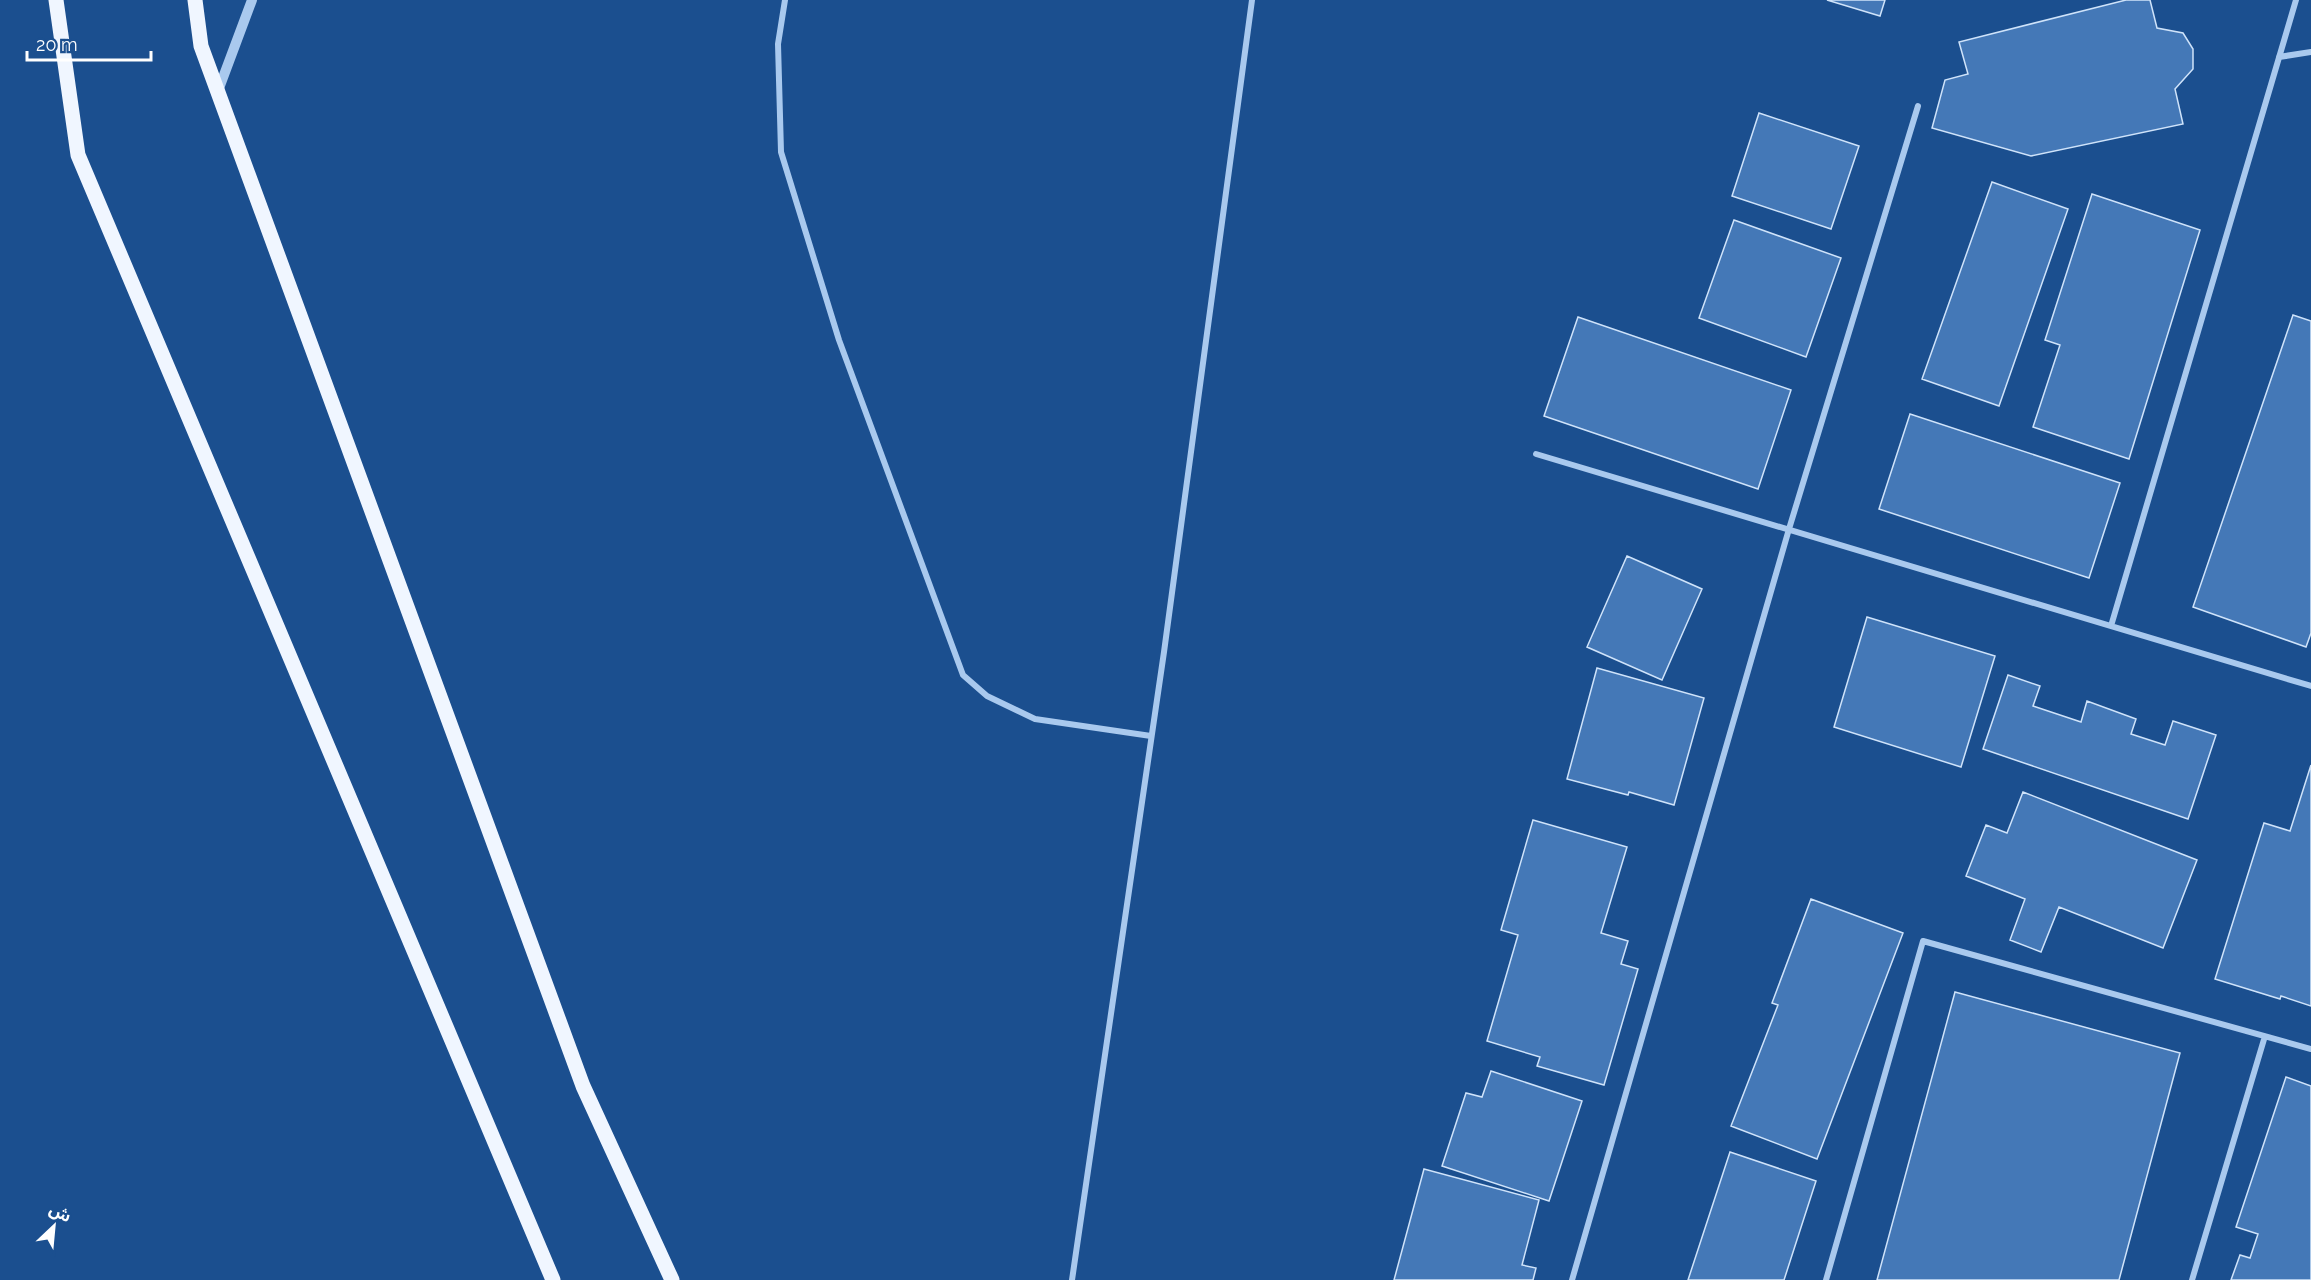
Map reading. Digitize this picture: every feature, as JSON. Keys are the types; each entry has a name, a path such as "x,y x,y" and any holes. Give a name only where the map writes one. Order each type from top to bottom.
{"main road":[{"path":"56,0 78,155 553,1280"},
{"path":"195,0 201,46 583,1086 672,1280"}],"street":[{"path":"218,92 252,0"},
{"path":"785,0 778,44 781,152 839,340 963,675 987,696 1035,719 1151,736"},
{"path":"1072,1280 1151,736 1252,0"},
{"path":"2111,626 2296,0"},
{"path":"2279,57 2311,52"},
{"path":"1572,1280 1789,529 1918,106"},
{"path":"1536,454 2311,686"},
{"path":"1826,1280 1923,941 2311,1049"},
{"path":"2192,1280 2265,1036"}],"building":[{"path":"1827,0 1885,0 1880,16"},
{"path":"2126,0 2150,0 2157,28 2183,33 2193,49 2193,69 2175,89 2183,124 2031,156 1932,128 1945,80 1968,74 1959,42"},
{"path":"1759,113 1859,146 1831,229 1732,196"},
{"path":"1992,182 2068,209 1999,406 1922,379"},
{"path":"2092,194 2200,230 2129,459 2033,427 2060,345 2045,340"},
{"path":"1734,220 1841,258 1806,357 1699,318"},
{"path":"2293,315 2311,321 2311,633 2306,647 2193,607"},
{"path":"1578,317 1791,390 1758,489 1544,416"},
{"path":"1910,414 2120,483 2089,578 1879,509"},
{"path":"1627,556 1702,589 1662,680 1587,647"},
{"path":"1867,617 1995,656 1961,767 1834,727"},
{"path":"1597,668 1704,698 1674,805 1629,792 1628,795 1567,779"},
{"path":"2008,675 2040,686 2033,706 2081,722 2087,701 2136,719 2131,734 2165,745 2173,721 2216,735 2188,819 1983,749"},
{"path":"2311,765 2311,1006 2215,979 2264,823 2290,831"},
{"path":"2023,792 2197,860 2163,948 2059,907 2041,952 2010,940 2025,899 1966,876 1986,825 2007,833"},
{"path":"1533,820 1627,847 1601,933 1628,941 1621,964 1638,969 1604,1085 1537,1066 1540,1057 1487,1041 1518,935 1501,930"},
{"path":"1811,899 1903,933 1817,1159 1731,1126 1778,1005 1772,1003"},
{"path":"1955,992 2180,1053 2119,1280 1877,1280"},
{"path":"1491,1071 1582,1101 1549,1201 1442,1166 1466,1093 1482,1097"},
{"path":"2286,1077 2311,1086 2311,1280 2231,1280 2240,1255 2250,1258 2258,1234 2236,1227"},
{"path":"1730,1152 1816,1181 1784,1280 1688,1280"},
{"path":"1424,1169 1539,1200 1522,1265 1536,1268 1533,1280 1394,1280"}]}
